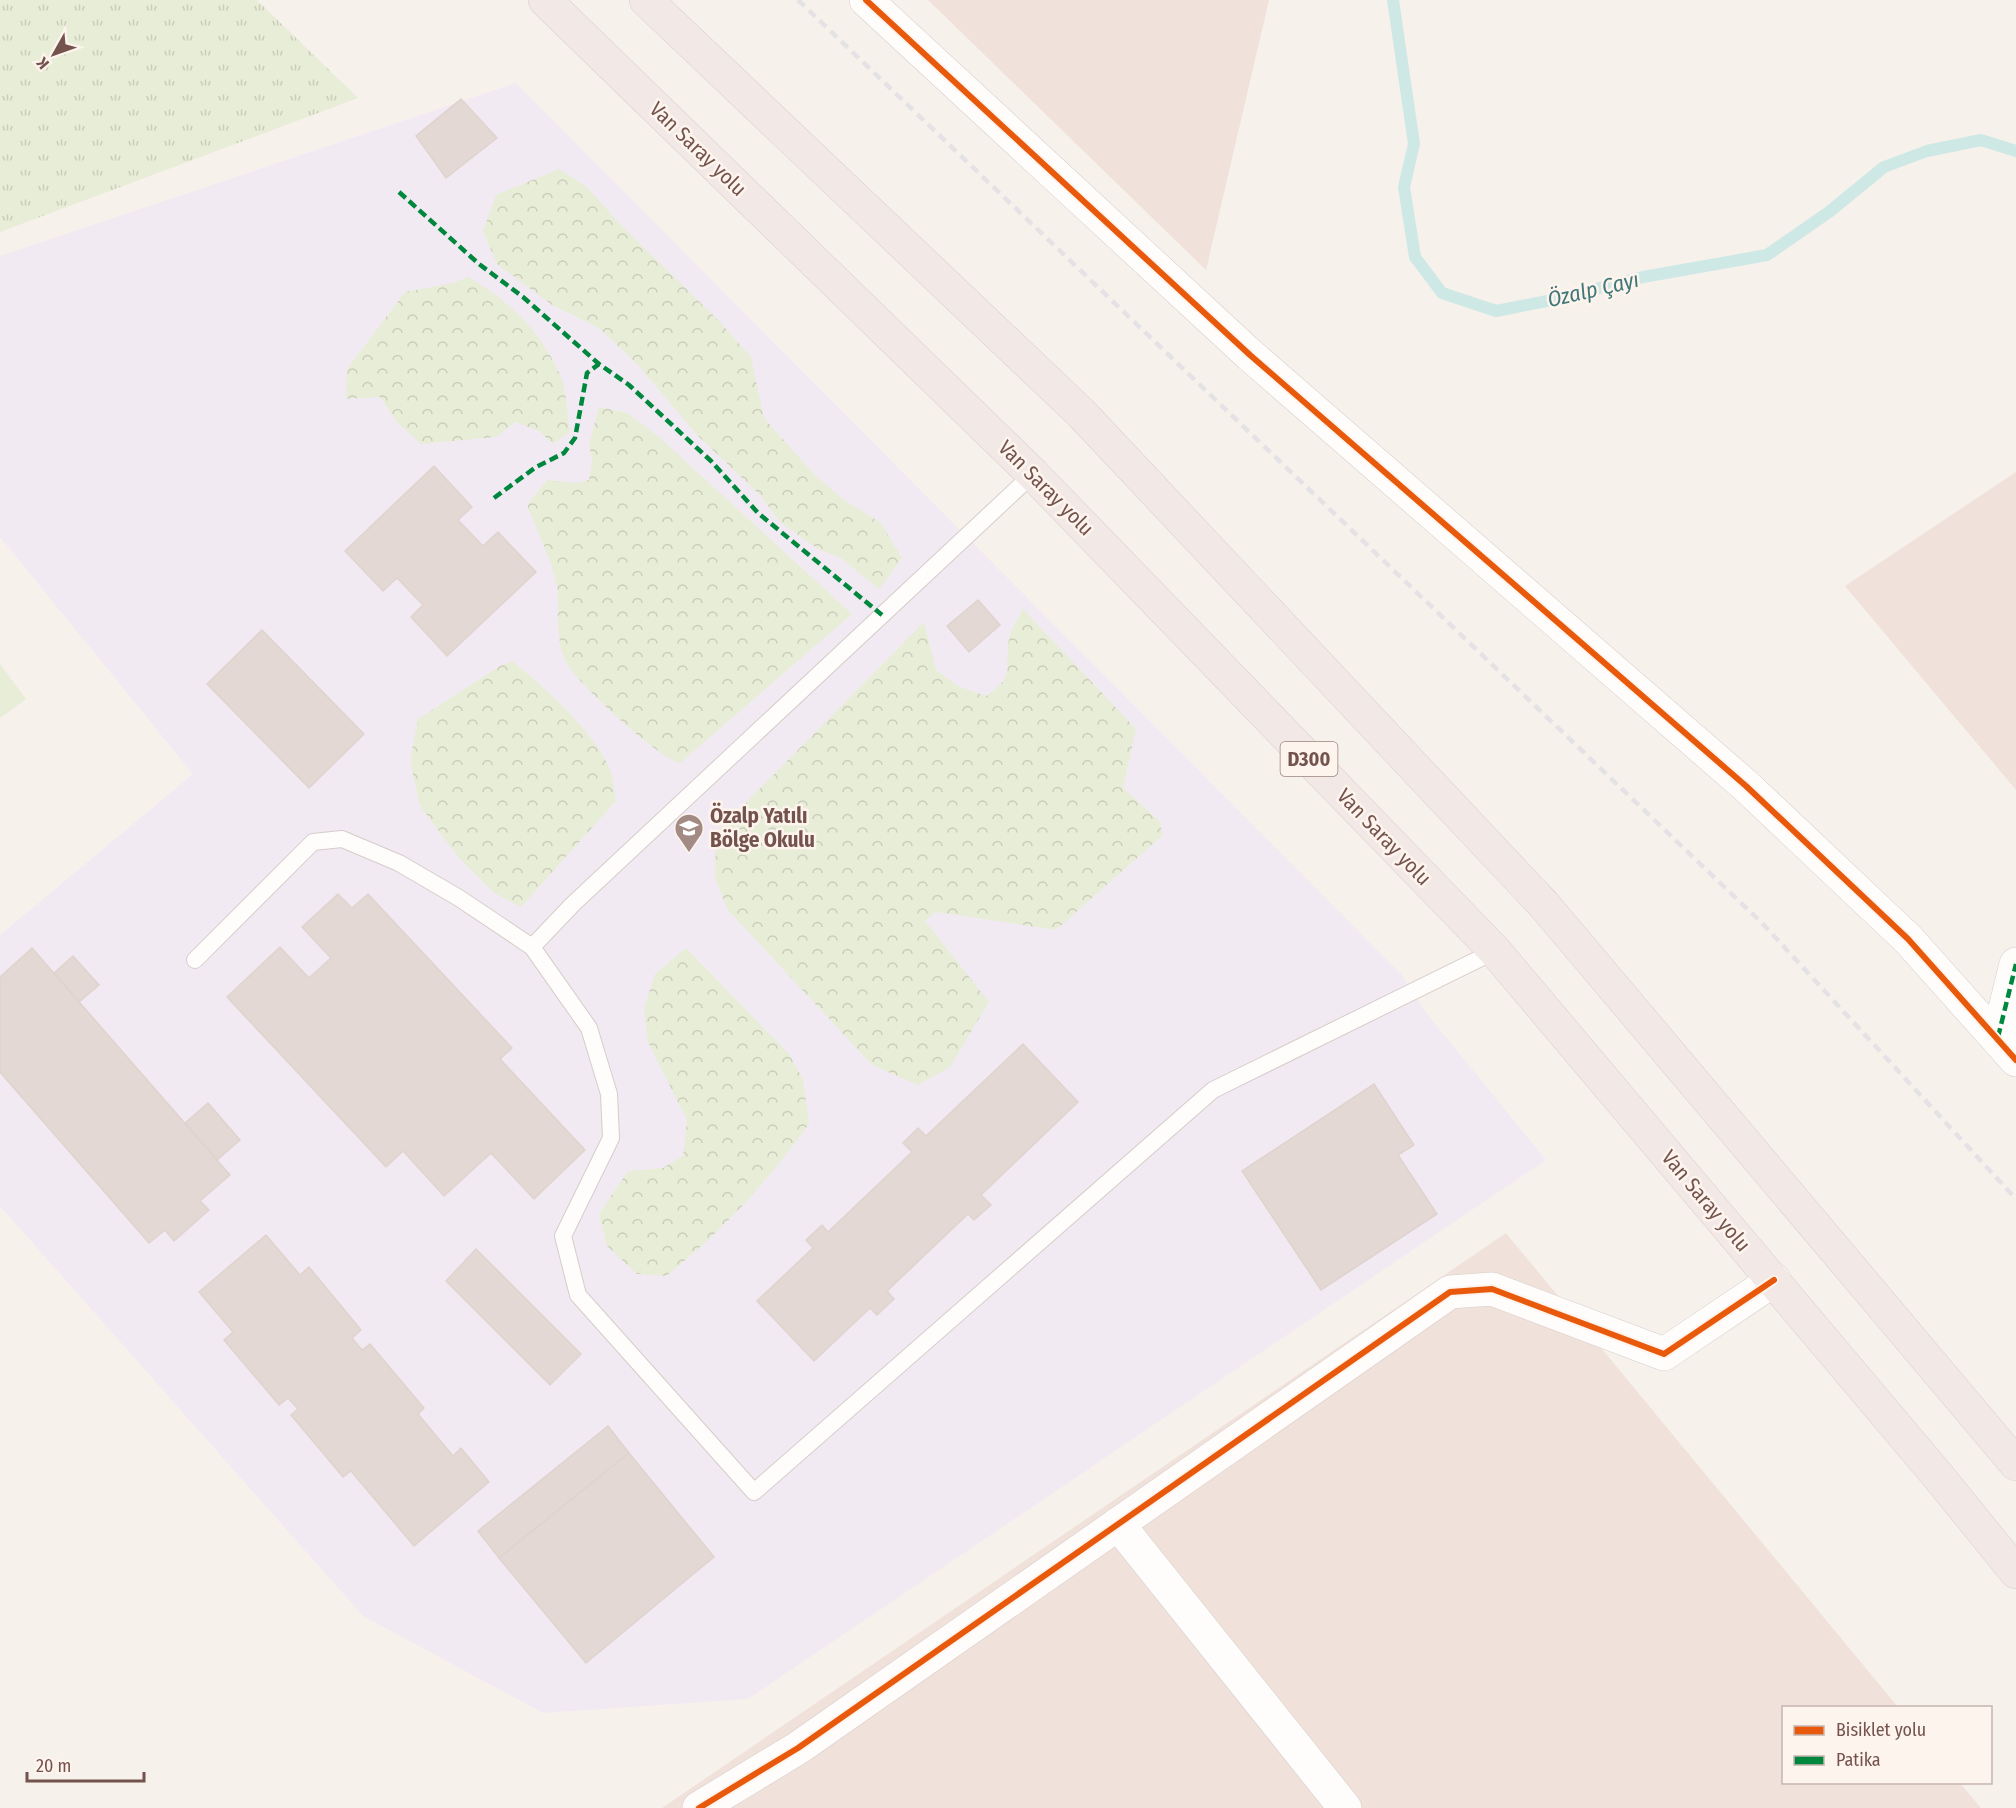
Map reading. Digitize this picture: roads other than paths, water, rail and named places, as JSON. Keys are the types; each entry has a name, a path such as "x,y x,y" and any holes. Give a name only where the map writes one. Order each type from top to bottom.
{"highway":[{"name":"Van Saray yolu","path":"544,0 1033,474 1495,951 2016,1572"},
{"path":"646,0 1080,413 1545,906 2016,1464"}],"street":[{"path":"866,0 1268,371 1746,786 1908,939 2007,1048"},
{"path":"2007,1048 2016,964"},
{"path":"699,1808 798,1748 1450,1292 1492,1289 1664,1354 1774,1281"},
{"path":"1118,1524 1345,1808"}],"lane":[{"path":"532,947 573,904 1033,474"},
{"path":"195,960 313,842 342,840 399,863 459,898 532,947 589,1028 609,1094 611,1138 563,1236 578,1295 754,1492 1213,1090 1495,951"}],"waterway":[{"name":"Özalp Çayı","path":"1393,0 1414,144 1404,187 1415,257 1442,293 1496,311 1552,300 1643,277 1767,255 1829,212 1884,167 1927,151 1981,140 2016,151"}],"railway":[{"path":"798,0 1763,924 2016,1199"}],"place":[{"name":"Özalp Yatılı Bölge Okulu","path":"689,854"}]}
